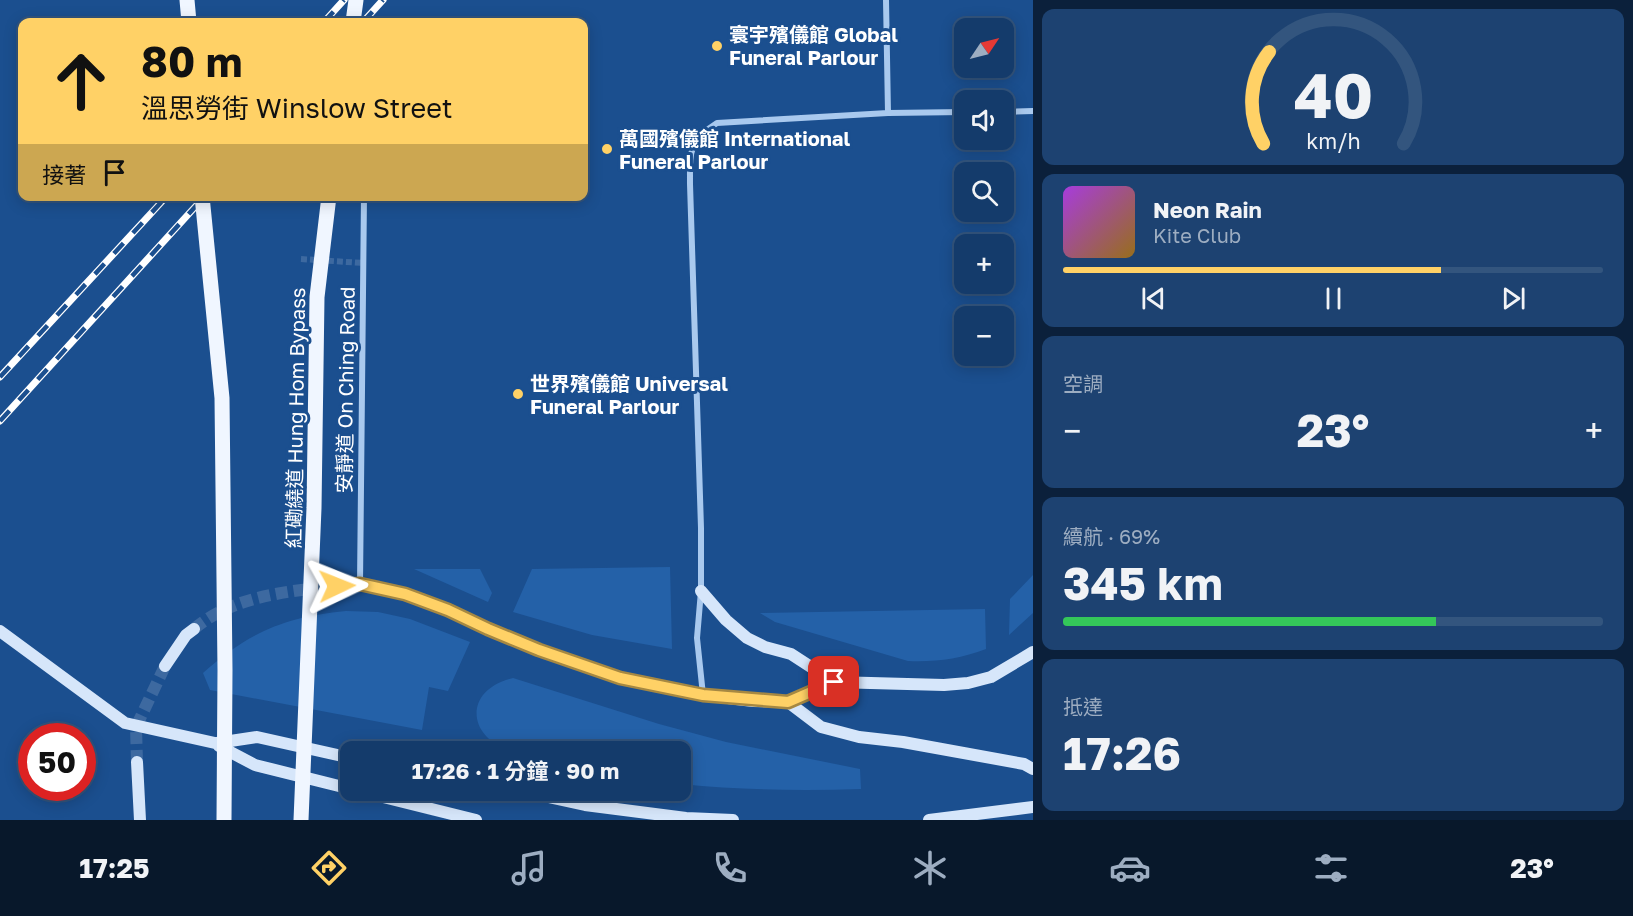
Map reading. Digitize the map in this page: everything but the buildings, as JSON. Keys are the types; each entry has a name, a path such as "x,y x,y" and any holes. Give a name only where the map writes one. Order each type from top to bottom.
{"main road":[{"path":"187,0 189,18"},
{"path":"354,18 356,0"},
{"path":"202,201 222,398 224,820"},
{"name":"紅磡繞道 Hung Hom Bypass","path":"302,820 314,508 317,297 328,201"},
{"path":"337,586 360,584 405,594 448,610 539,650 620,678 703,695 788,702 834,682 944,685 968,683 991,677 1033,652"},
{"path":"701,591 726,620 747,638 765,647 791,654 834,682"},
{"path":"165,666 186,635 194,628"},
{"path":"0,631 125,723 215,743 255,765 340,786"},
{"path":"788,702 821,728 859,737 903,742 1024,764 1033,769"},
{"path":"215,743 257,737 340,756"},
{"path":"137,762 140,820"},
{"path":"400,801 475,820"},
{"path":"567,801 686,818 733,820"},
{"path":"929,820 1033,807"}],"street":[{"path":"886,0 888,113"},
{"path":"1014,112 1033,111"},
{"path":"703,695 697,638 701,591 701,516 690,184 691,149 701,133 717,123 888,113 954,112"},
{"name":"安靜道 On Ching Road","path":"360,584 363,201"}],"shaded area":[{"path":"670,567 672,649 592,635 513,612 532,569"},
{"path":"414,569 480,569 492,593 488,602"},
{"path":"1033,575 1033,613 1009,635 1010,599"},
{"path":"985,609 986,649 957,657 918,661 908,661 775,622 760,613"},
{"path":"346,611 378,612 410,619 470,642 448,691 429,687 422,730 210,690 203,673 252,637 304,617"},
{"path":"513,678 659,724 726,742 860,769 861,789 771,790 691,785 691,741 492,741 480,726 477,715 478,704 485,693 496,684"}],"tunnel":[{"path":"301,259 363,263"},
{"path":"194,629 209,618 243,602 281,593 337,586"},
{"path":"137,762 136,727 165,666"}],"railway":[{"path":"328,18 344,0"},
{"path":"367,18 383,0"},
{"path":"0,377 162,201"},
{"path":"0,421 200,201"}],"place":[{"name":"寰宇殯儀館 Global Funeral Parlour","path":"717,46"},
{"name":"萬國殯儀館 International Funeral Parlour","path":"607,149"},
{"name":"世界殯儀館 Universal Funeral Parlour","path":"518,394"}],"route":[{"path":"337,586 360,584 405,594 448,610 539,650 620,678 703,695 788,702 834,682"}]}
